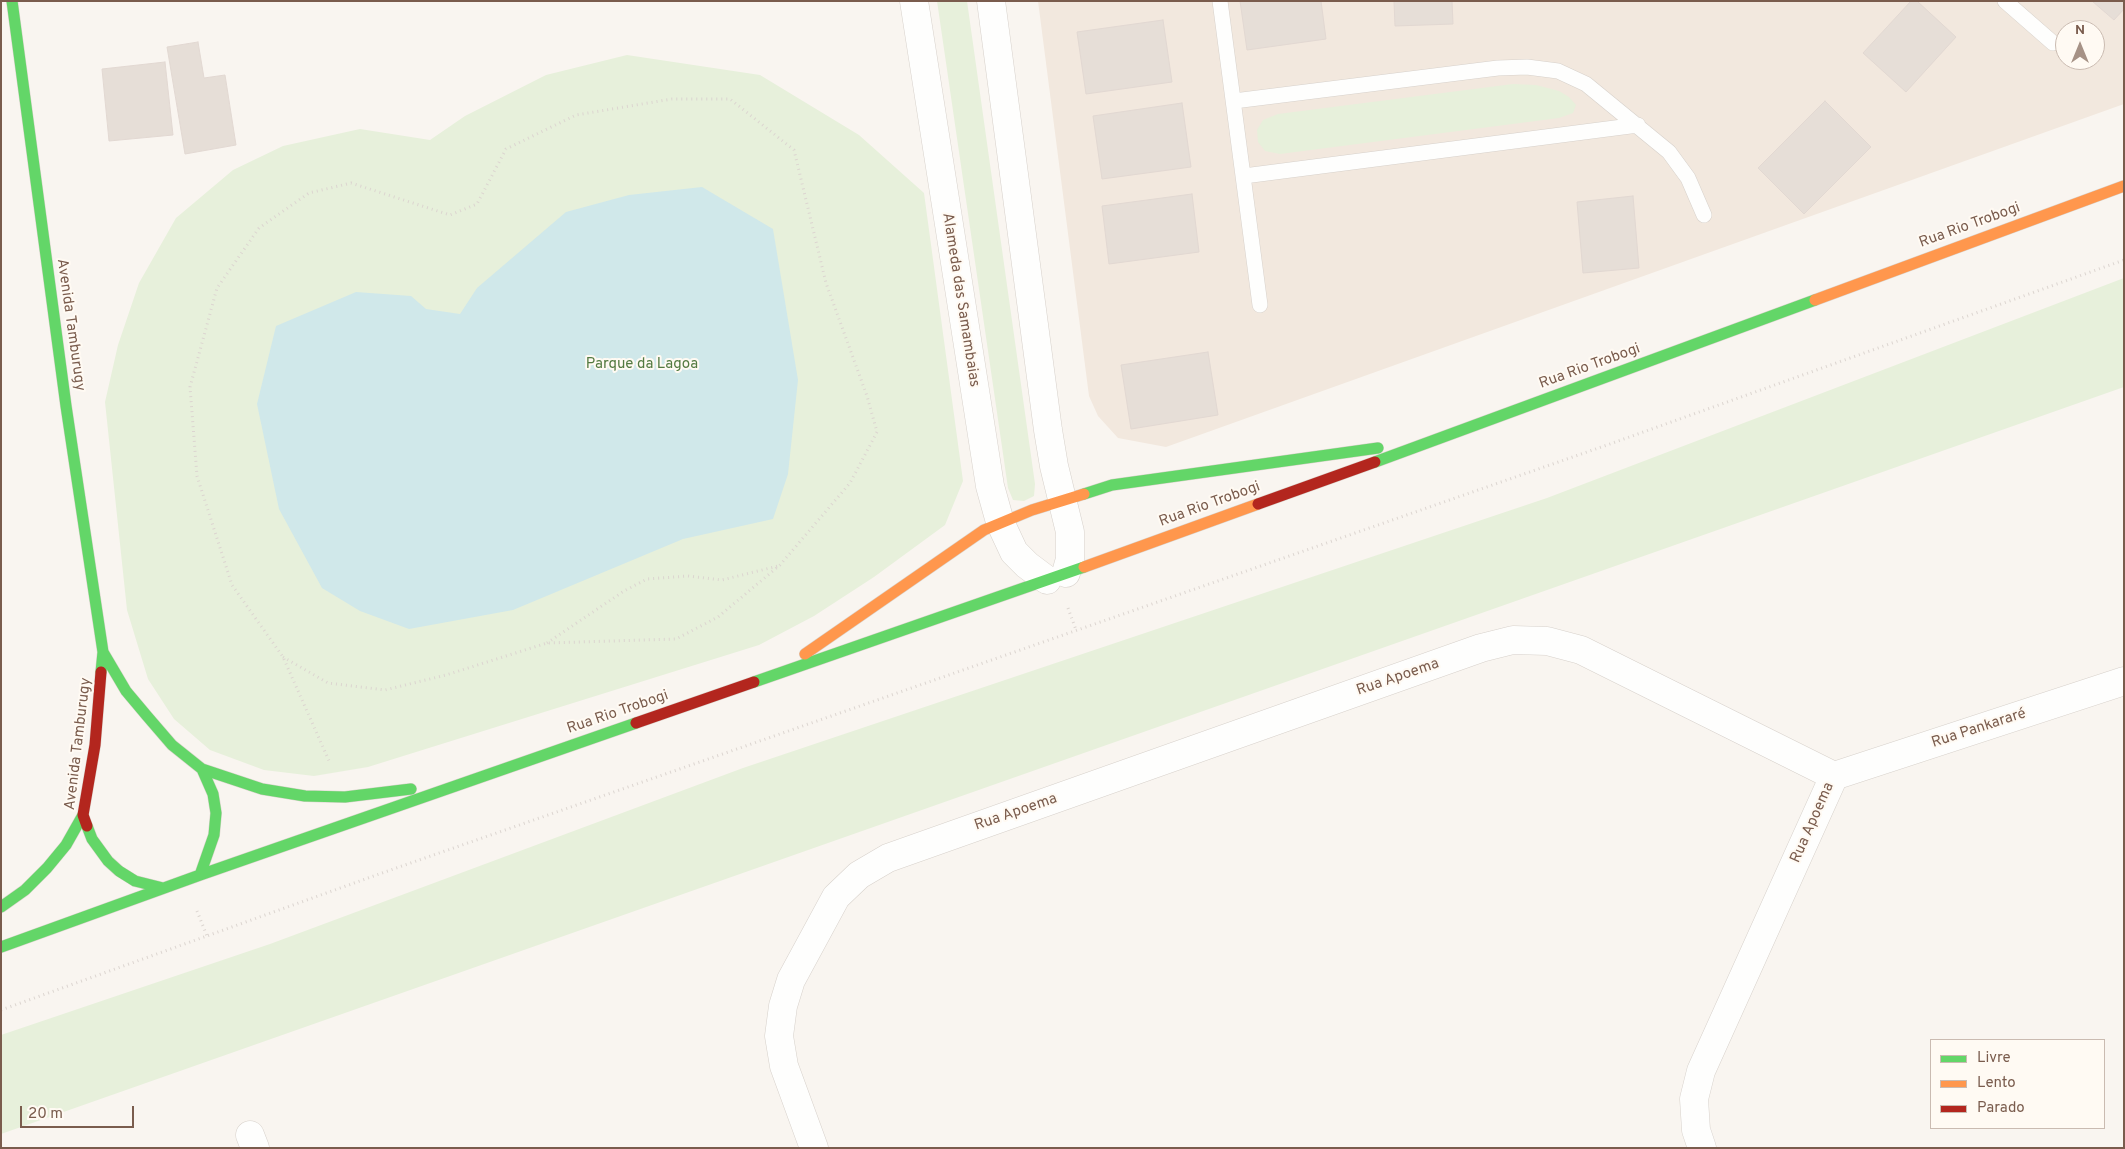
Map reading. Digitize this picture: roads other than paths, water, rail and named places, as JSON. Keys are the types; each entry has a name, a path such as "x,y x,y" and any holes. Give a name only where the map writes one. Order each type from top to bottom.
{"main road":[{"name":"Avenida Tamburugy","path":"12,1 66,406 104,652 96,745 83,815 92,839 108,861 135,881 163,888"},
{"name":"Rua Rio Trobogi","path":"200,874 1056,577 1438,439 2124,186"},
{"path":"772,675 984,530 1000,522 1062,500 1112,485 1438,439"},
{"name":"Avenida Tamburugy","path":"104,652 126,690 147,716 172,745 202,769 213,794 216,813 214,836 200,874"},
{"path":"202,769 262,789 305,796 344,797 463,783"},
{"path":"1,907 25,890 47,868 66,845 83,815"},
{"path":"1,947 200,874"}],"street":[{"name":"Alameda das Samambaias","path":"914,1 990,486 1000,522 1014,552 1027,565 1056,577"},
{"path":"991,1 1048,430 1070,532 1071,546 1056,577"},
{"name":"Rua Apoema","path":"814,1148 784,1066 779,1036 783,1006 791,980 836,897 859,874 888,858 1472,652 1513,640 1547,641 1581,650 1834,776 1701,1071 1694,1099 1696,1130 1702,1148"},
{"name":"Rua Pankararé","path":"1834,776 2124,681"}],"lane":[{"path":"1220,1 1260,305"},
{"path":"2005,1 2053,43"},
{"path":"1234,101 1498,68 1528,67 1558,71 1586,84 1669,152 1688,178 1704,215"},
{"path":"1244,176 1638,125"}],"water":[{"path":"702,187 773,229 798,380 788,474 773,519 683,539 513,610 409,629 360,611 322,588 279,509 257,404 276,326 356,292 411,296 426,309 460,314 477,288 566,212 629,195"}],"park label":[{"name":"Parque da Lagoa","path":"642,365"}]}
